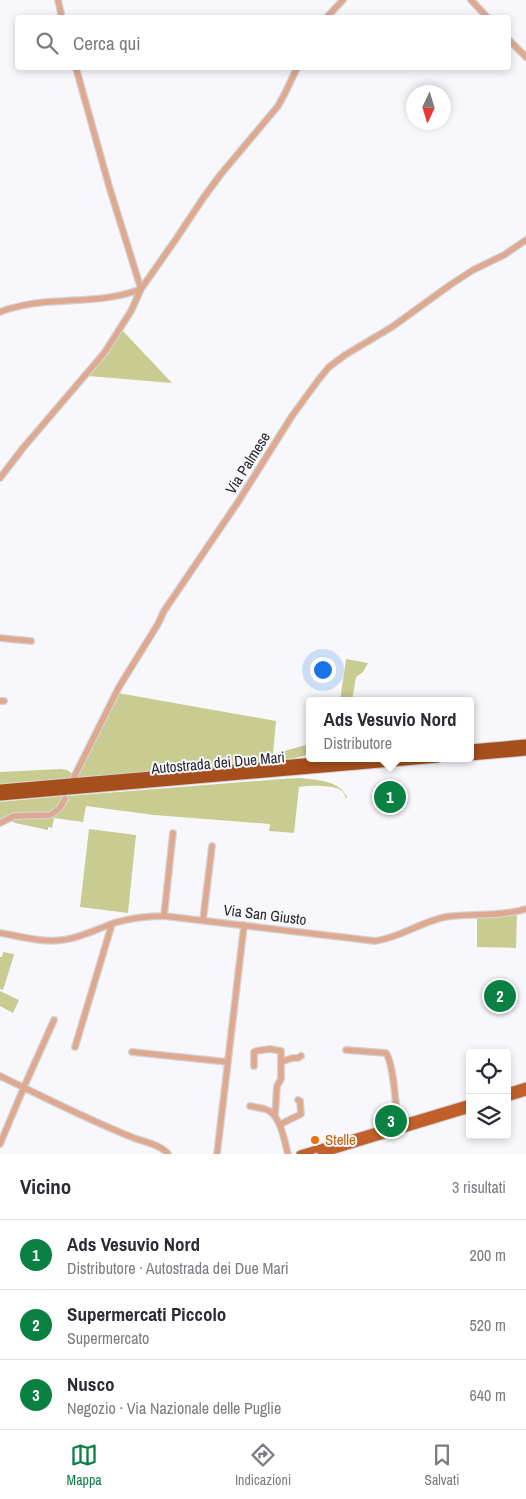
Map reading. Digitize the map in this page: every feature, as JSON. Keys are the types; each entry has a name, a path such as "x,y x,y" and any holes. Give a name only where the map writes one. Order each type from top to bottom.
{"highway":[{"path":"474,749 526,744"},
{"path":"474,756 526,751"},
{"name":"Autostrada dei Due Mari","path":"0,790 317,762"},
{"name":"Autostrada dei Due Mari","path":"0,796 392,762"}],"main road":[{"path":"511,1091 526,1086"},
{"path":"511,1097 526,1092"},
{"path":"300,1154 466,1104"},
{"path":"321,1154 466,1110"}],"street":[{"path":"58,0 61,15"},
{"path":"329,15 343,0"},
{"path":"471,0 485,15"},
{"path":"511,42 526,57"},
{"path":"77,70 109,186 141,289"},
{"path":"0,478 23,448 105,352 131,311 141,289 221,174 278,106 296,70"},
{"name":"Via Palmese","path":"74,777 119,687 164,611 238,502 292,416 319,379 345,355 392,327 473,270 504,255 526,240"},
{"path":"0,312 37,302 104,298 141,289"},
{"path":"0,638 32,641"},
{"path":"0,823 14,816 50,815 59,809 65,799"},
{"path":"164,916 173,833"},
{"path":"203,920 212,846"},
{"name":"Via San Giusto","path":"0,933 42,940 62,940 137,917 164,916 375,941 396,936 418,925 444,918 499,914 526,909"},
{"path":"75,1047 112,924"},
{"path":"217,1154 244,925"},
{"path":"0,1144 54,1020"},
{"path":"254,1066 255,1052 270,1048 281,1051 280,1081 276,1089 275,1116"},
{"path":"346,1050 387,1054 398,1125"},
{"path":"132,1052 228,1062"},
{"path":"281,1062 301,1056"},
{"path":"0,1076 112,1129 160,1147 168,1154"},
{"path":"280,1126 301,1114 301,1102 298,1100"},
{"path":"250,1106 265,1109 275,1116 288,1154"}],"green space":[{"path":"122,330 172,383 88,376"},
{"path":"346,659 368,663 363,672 356,677 353,697 341,697"},
{"path":"118,693 276,721 273,754 306,745 306,755 295,758 76,778"},
{"path":"61,769 73,774 72,778 0,784 0,772"},
{"path":"299,778 320,780 333,784 339,787 347,797 346,799 342,791 335,788 319,786 299,787 294,833 269,831 270,824 154,815 86,806 83,822 54,818 52,828 48,827 48,830 9,820 50,814 63,805 68,796"},
{"path":"63,796 59,804 48,812 11,815 0,820 0,802"},
{"path":"89,829 136,835 128,913 80,907"},
{"path":"517,914 516,948 477,947 477,917"},
{"path":"3,952 14,955 3,990 0,989 0,957 2,957"},
{"path":"0,991 19,1000 13,1013 0,1006"}],"place":[{"name":"Ads Vesuvio Nord","path":"390,797"},
{"name":"Supermercati Piccolo","path":"500,996"},
{"name":"Nusco","path":"391,1121"},
{"name":"Stelle","path":"315,1140"}]}
